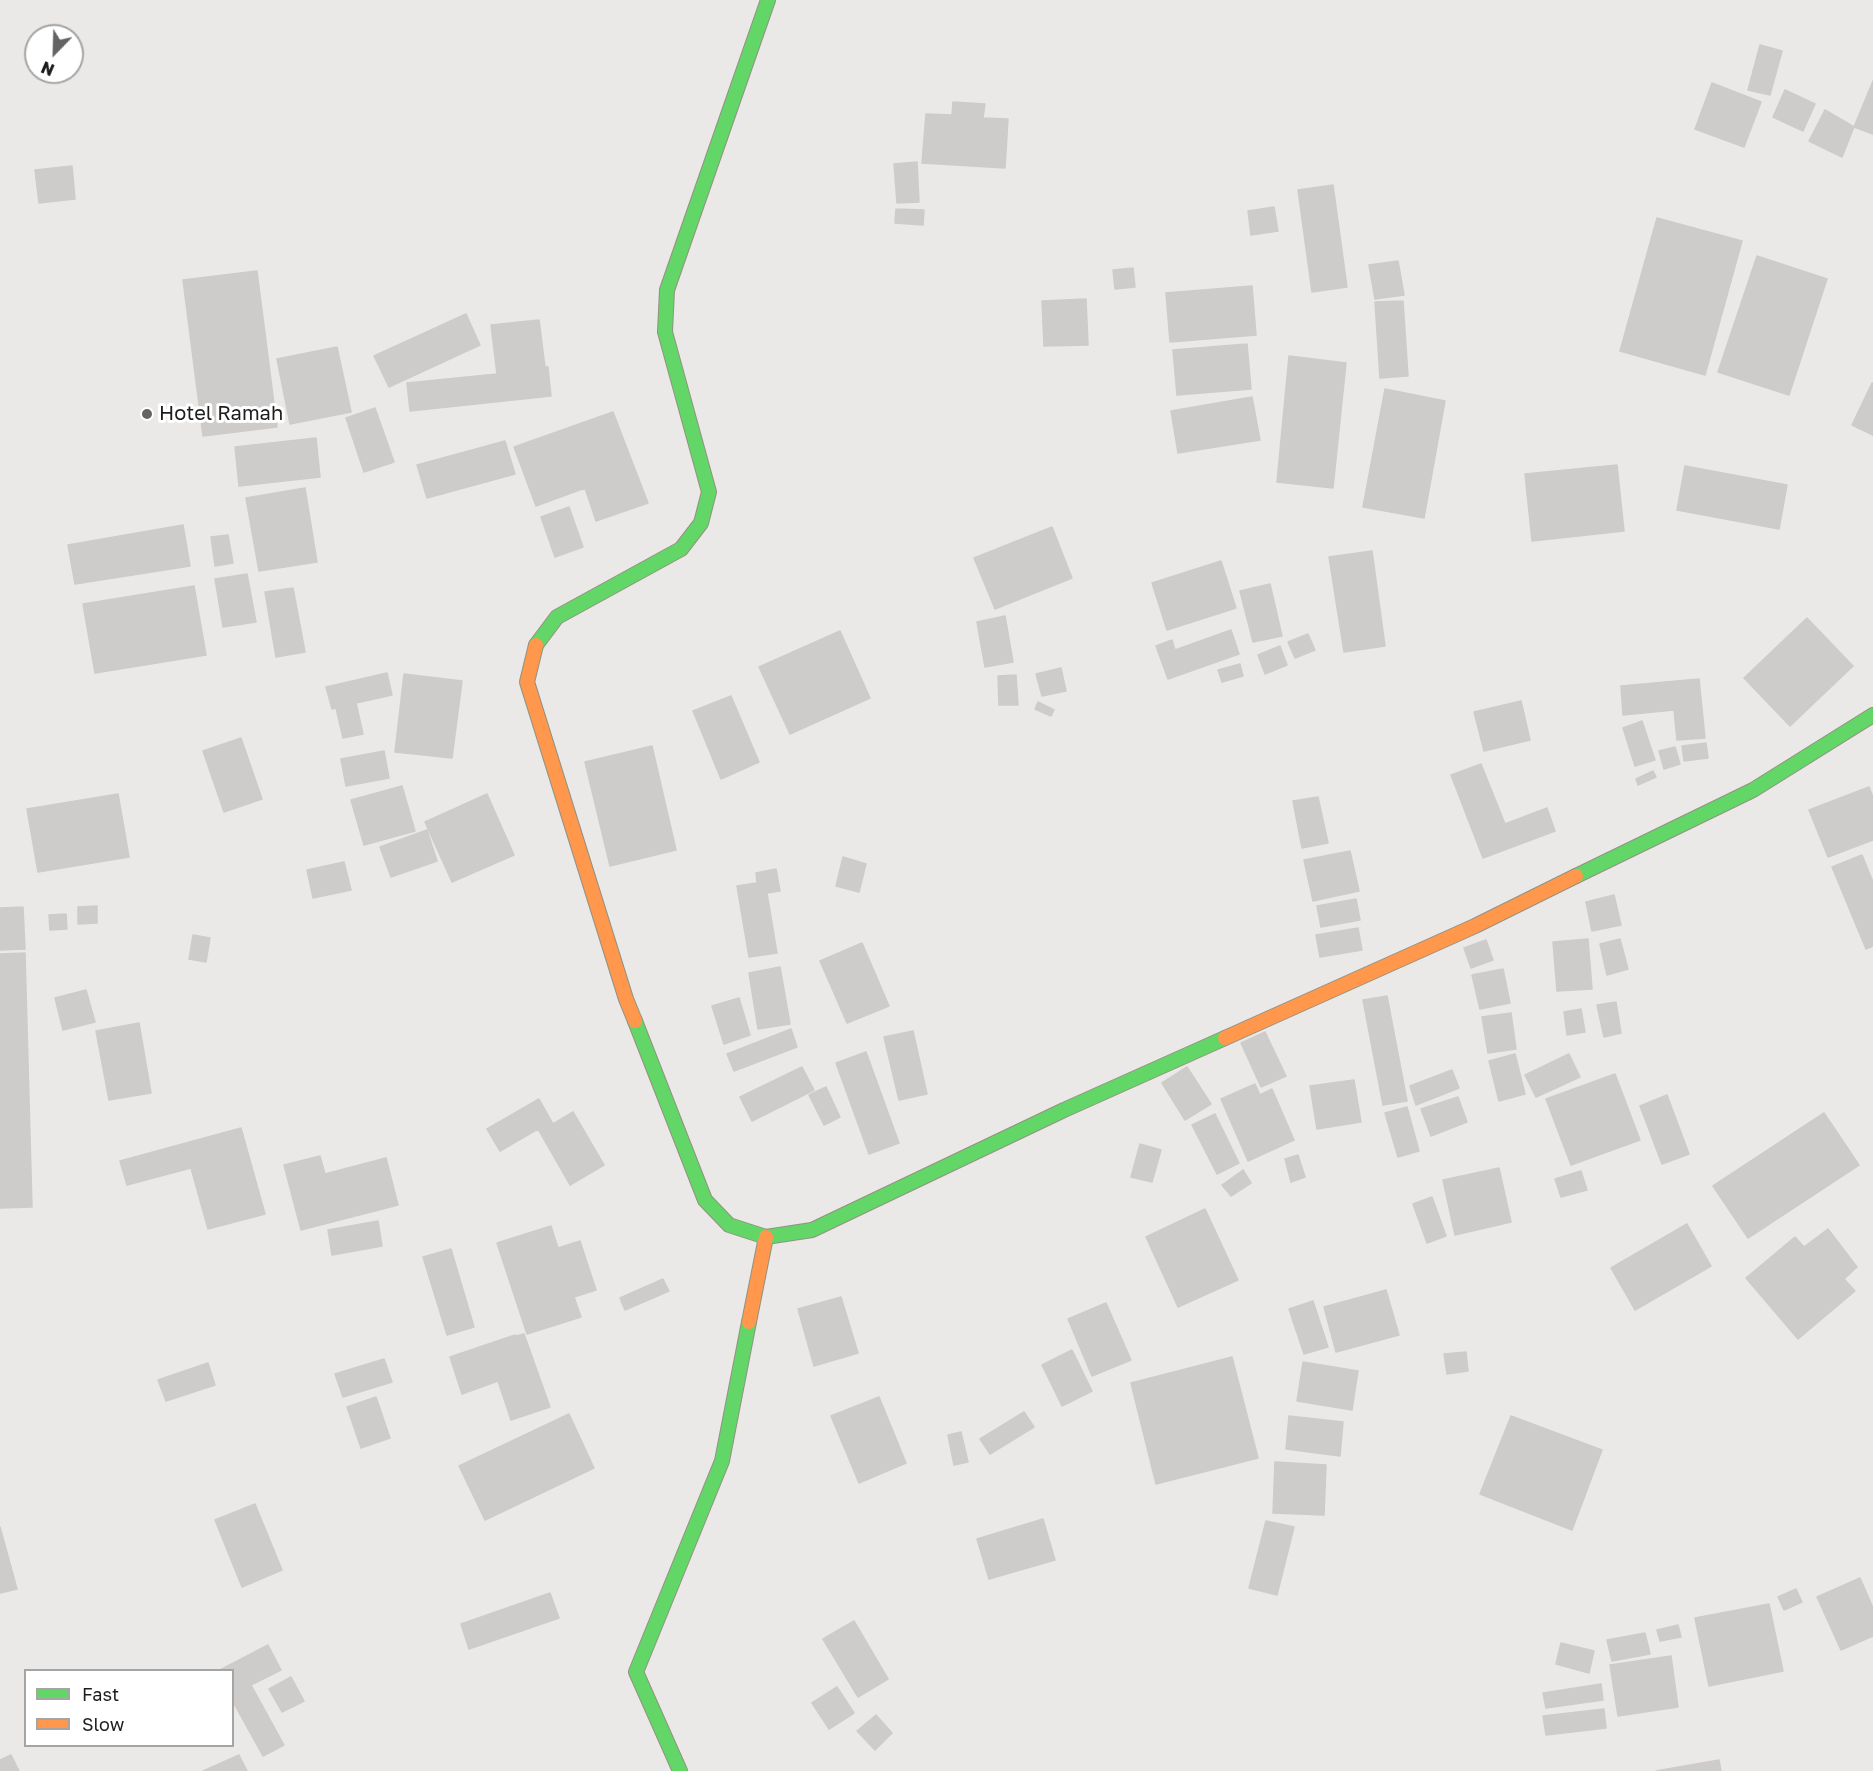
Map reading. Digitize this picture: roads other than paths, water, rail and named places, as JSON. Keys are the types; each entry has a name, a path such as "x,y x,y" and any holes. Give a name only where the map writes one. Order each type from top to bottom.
{"street":[{"path":"768,0 667,290 665,332 709,492 700,523 681,549 557,617 536,644 527,682 626,999 705,1200 729,1225 766,1238 812,1230 1064,1110 1475,927 1753,790 1873,715"},
{"path":"680,1771 636,1672 722,1461 766,1238"}],"place":[{"name":"Hotel Ramah","path":"147,414"}]}
